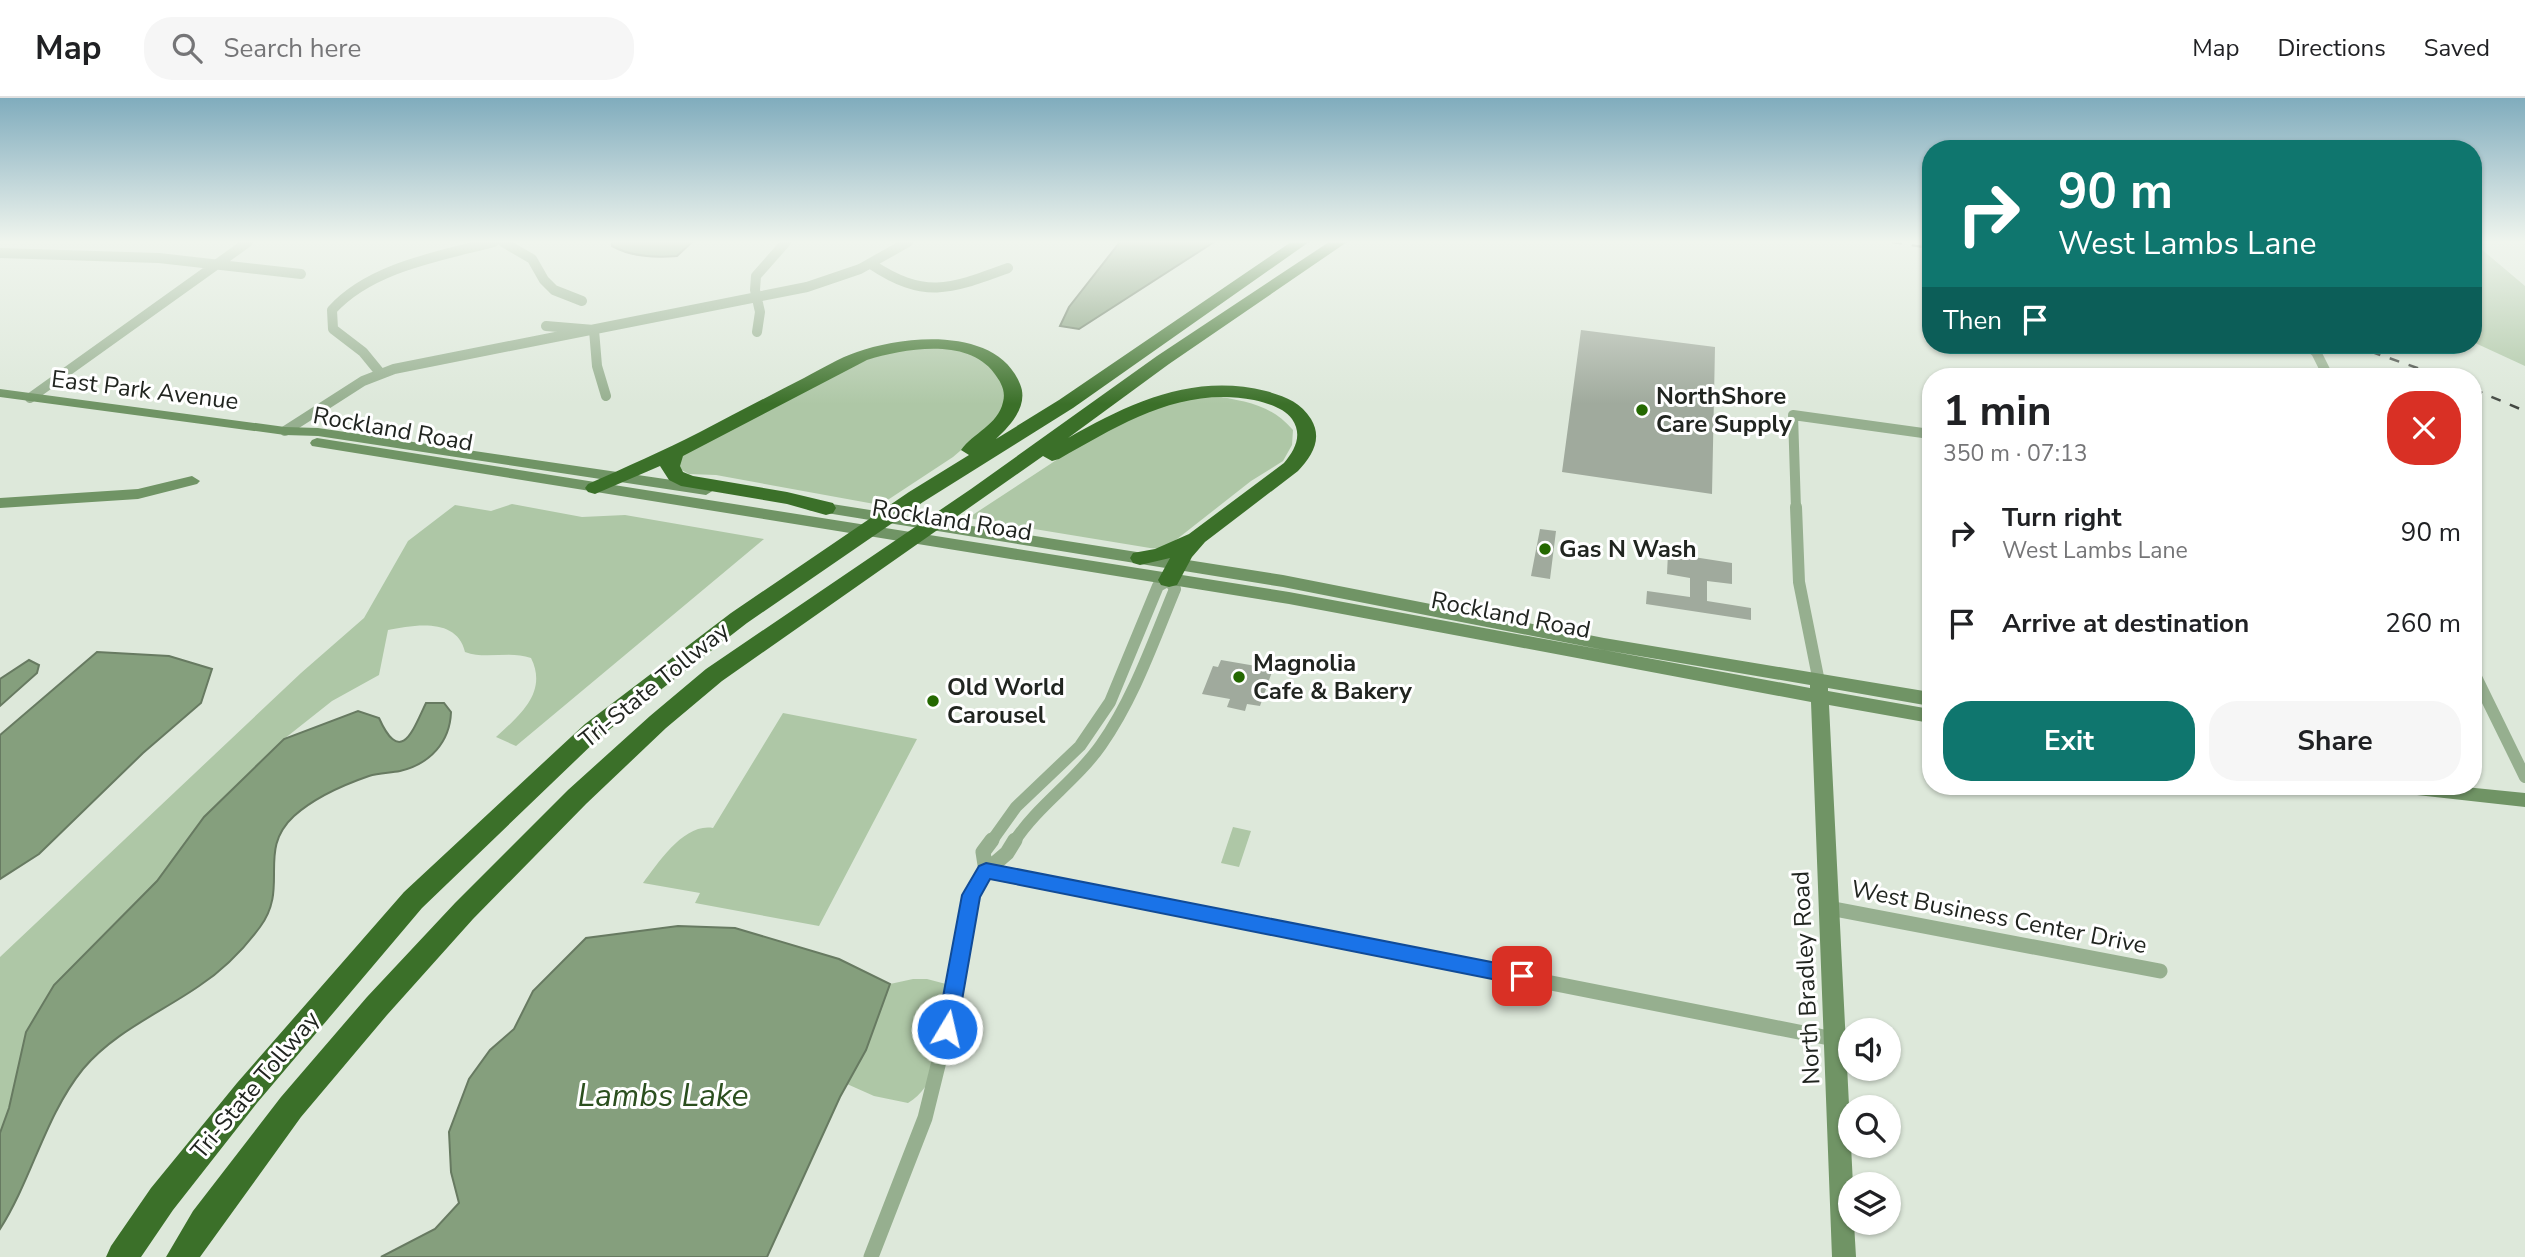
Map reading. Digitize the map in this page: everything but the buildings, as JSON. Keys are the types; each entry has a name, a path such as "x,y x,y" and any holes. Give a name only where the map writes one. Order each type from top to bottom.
{"highway":[{"name":"Tri-State Tollway","path":"122,1257 162,1199 247,1093 413,900 593,730 739,618 822,560 916,497 1075,398 1223,296"},
{"name":"Tri-State Tollway","path":"182,1257 204,1223 291,1107 377,1006 464,911 539,835 658,722 714,675 971,499 1163,360 1258,296"},
{"path":"595,488 674,453 861,356 892,346 949,346 993,359 1012,386 1014,395 1009,411 994,431 926,483 916,497"},
{"path":"971,499 1119,418 1157,400 1183,392 1215,389 1245,392 1288,406 1305,426 1307,445 1303,454 1291,467 1198,537 1186,549 1174,572"},
{"path":"674,453 670,467 676,476 688,482 787,498 826,508"},
{"path":"1140,558 1159,555 1198,537"}],"main road":[{"name":"East Park Avenue","path":"0,393 285,431"},
{"name":"Rockland Road","path":"285,431 328,433 826,508 1140,558 1174,572"},
{"name":"Rockland Road","path":"285,431 307,442 595,488 1174,572 1336,606 1819,690 1922,714"},
{"path":"0,503 138,494 192,481"},
{"name":"Rockland Road","path":"1819,690 1922,698"},
{"name":"North Bradley Road","path":"1819,690 1844,1257"},
{"path":"2482,790 2525,799"},
{"path":"2469,795 2525,799"}],"street":[{"path":"30,398 173,296"},
{"path":"343,296 333,305 329,319 336,333 362,351 381,374"},
{"path":"569,296 582,302"},
{"path":"285,431 345,391 381,374 447,358 762,296"},
{"path":"757,332 760,312 758,297"},
{"path":"546,326 594,330"},
{"path":"594,330 597,366 606,396"},
{"path":"1819,690 1799,582 1793,415 1922,433"},
{"path":"986,871 983,852 1016,807 1080,747 1106,708 1158,586 1174,572"},
{"path":"871,1257 925,1118 947,1029 971,895 986,871 1007,853 1027,822 1099,748 1122,712 1175,589 1174,572"},
{"path":"1131,651 1148,654"},
{"path":"2482,689 2525,777"},
{"path":"1106,708 1122,712"},
{"path":"1068,758 1082,765"},
{"path":"986,871 1835,1039"},
{"name":"West Business Center Drive","path":"1829,908 2160,971"}],"shaded area":[{"path":"2482,296 2525,296 2525,366 2482,346"},
{"path":"952,347 994,360 1008,386 1001,416 953,457 880,505 716,475 689,474 678,468 679,460 691,444 892,348"},
{"path":"1211,395 1256,405 1275,414 1293,430 1292,445 1283,461 1251,481 1161,549 968,518 1061,457 1129,418 1167,400"},
{"path":"512,504 582,517 625,515 764,539 516,746 496,737 522,711 534,692 535,670 531,658 465,652 453,633 444,628 410,626 388,630 379,675 332,701 284,739 204,817 157,881 54,985 0,1133 0,957 301,673 364,618 408,541 455,505 491,511"},
{"path":"783,713 917,739 819,926 695,903 700,893 643,883 682,838 702,828 713,828"},
{"path":"1233,827 1251,831 1239,867 1221,863"},
{"path":"913,979 946,984 940,1050 935,1066 929,1081 908,1103 874,1096 847,1084 866,1050 890,984"}],"water":[{"path":"1078,296 1130,296 1079,329 1060,326"},
{"path":"97,652 169,656 212,669 201,703 143,753 39,854 0,879 0,735"},
{"path":"29,660 39,665 37,673 0,706 0,679"},
{"path":"426,703 444,703 451,712 447,733 436,750 411,768 369,776 339,788 310,803 294,816 277,842 273,898 260,927 240,952 216,973 109,1044 83,1069 58,1107 21,1190 0,1229 0,1133 9,1108 26,1032 54,985 157,881 204,817 284,739 358,711 379,718 387,733 400,742 411,733"},
{"name":"Lambs Lake","path":"678,926 735,928 839,959 890,984 866,1050 840,1097 767,1257 381,1257 435,1229 459,1203 451,1172 449,1132 469,1079 490,1050 514,1029 533,991 586,938"}],"railway":[{"path":"2378,354 2417,368"},
{"path":"2482,393 2525,411"}],"place":[{"name":"NorthShore Care Supply","path":"1642,410"},
{"name":"Gas N Wash","path":"1545,549"},
{"name":"Magnolia Cafe & Bakery","path":"1239,677"},
{"name":"Old World Carousel","path":"933,701"}],"route":[{"path":"947,1029 971,895 986,871 1522,976"}]}
